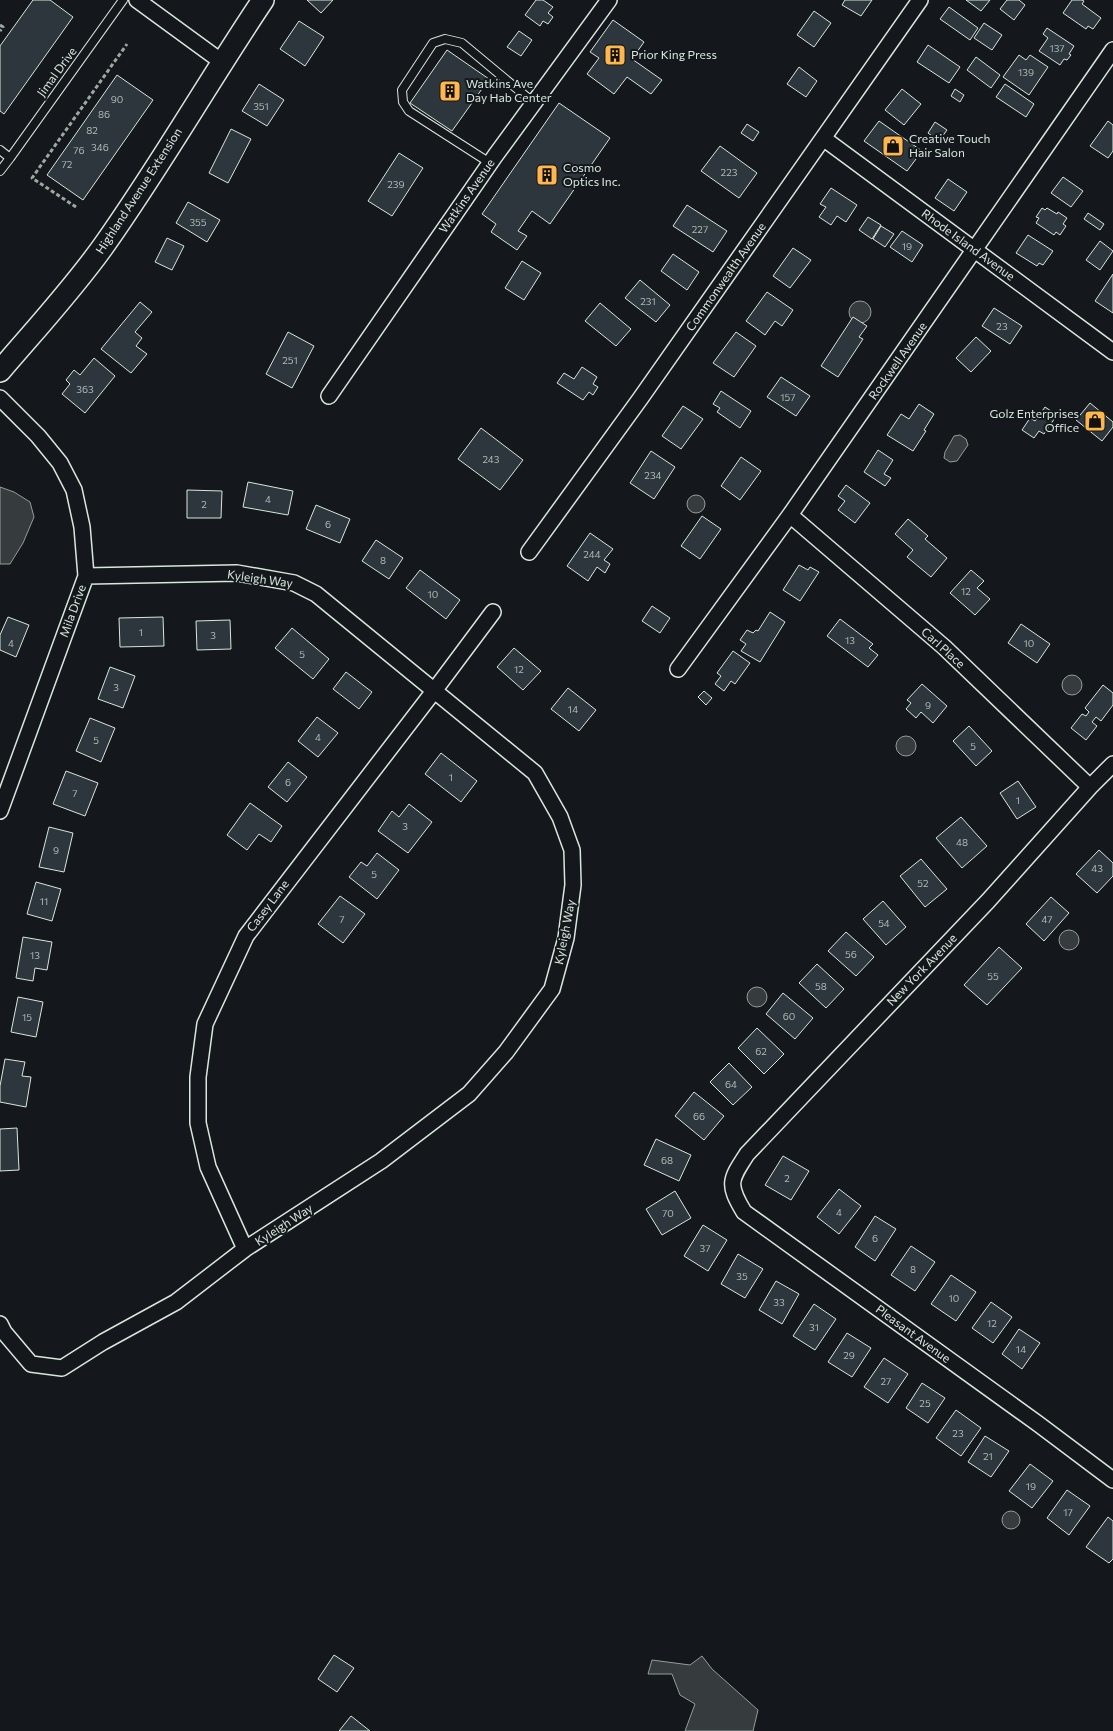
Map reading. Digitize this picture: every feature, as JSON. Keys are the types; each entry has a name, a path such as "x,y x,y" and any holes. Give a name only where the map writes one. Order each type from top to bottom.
{"street":[{"path":"137,0 222,62"},
{"name":"Highland Avenue Extension","path":"0,371 54,310 140,194 263,0"},
{"name":"Watkins Avenue","path":"329,396 490,163 609,0"},
{"name":"Commonwealth Avenue","path":"529,552 640,399 920,0"},
{"name":"Rockwell Avenue","path":"678,669 790,515 976,250 1113,50"},
{"name":"Rhode Island Avenue","path":"823,138 1113,352"},
{"name":"Mila Drive","path":"0,398 38,436 60,463 74,490 82,527 86,576 0,811"},
{"name":"Carl Place","path":"790,515 944,647 1090,787"},
{"name":"Kyleigh Way","path":"0,1324 4,1332 31,1364 62,1368 103,1342 176,1302 245,1250 357,1178 469,1094 506,1052 552,989 566,938 574,885 572,850 560,817 535,774 316,594 294,583 236,573 86,576"},
{"name":"Casey Lane","path":"245,1250 208,1167 198,1123 198,1077 205,1024 246,936 493,612"},
{"name":"New York Avenue","path":"733,1176 747,1154 988,902 1090,787 1113,764"},
{"name":"Pleasant Avenue","path":"733,1176 734,1196 744,1212 1113,1480"}],"lane":[{"name":"Jimal Drive","path":"0,171 122,0"},
{"path":"490,163 409,111 403,102 402,90 433,43 445,38 462,42 534,103"},
{"path":"0,150 10,158"}],"path":[{"path":"0,25 3,27 0,31"},
{"path":"76,207 32,178 127,44"}],"shaded area":[{"path":"860,301 868,304 871,312 868,320 860,323 852,320 849,312 852,304"},
{"path":"960,435 966,439 968,445 957,461 950,462 944,458 945,452 954,436"},
{"path":"0,487 14,492 30,502 34,517 23,543 10,564 0,564"},
{"path":"696,495 704,500 705,504 700,512 696,513 688,508 687,504 692,496"},
{"path":"1068,675 1076,675 1082,681 1082,689 1076,695 1068,695 1062,689 1062,681"},
{"path":"906,736 913,739 916,746 913,753 906,756 899,753 896,746 899,739"},
{"path":"1069,930 1076,933 1079,940 1076,947 1069,950 1062,947 1059,940 1062,933"},
{"path":"753,987 761,987 767,993 767,1001 761,1007 753,1007 747,1001 747,993"},
{"path":"1011,1511 1017,1514 1020,1520 1017,1526 1011,1529 1005,1526 1002,1520 1005,1514"},
{"path":"702,1656 712,1669 758,1710 753,1731 685,1731 695,1704 680,1695 672,1674 648,1674 652,1660 690,1665"}],"building":[{"path":"33,0 50,0 73,17 4,114 0,111 0,46"},
{"path":"307,0 333,0 321,13"},
{"path":"536,0 543,0 553,7 548,13 553,17 548,24 543,21 540,26 525,15"},
{"path":"845,0 872,0 861,16 842,5"},
{"path":"966,0 990,0 981,11"},
{"path":"1007,0 1019,0 1025,5 1014,20 1000,9"},
{"path":"1072,0 1084,1 1082,4 1101,18 1093,29 1088,26 1086,29 1063,13"},
{"path":"949,7 978,28 970,40 940,19"},
{"path":"814,11 831,23 814,47 797,35"},
{"name":"Prior King Press","path":"613,20 644,42 632,59 662,80 651,94 627,77 614,94 587,74 599,58 590,52"},
{"path":"299,21 324,37 305,66 280,49"},
{"path":"984,23 1002,35 992,50 974,38"},
{"path":"1047,28 1074,46 1069,54 1071,55 1067,60 1064,59 1060,65 1039,51 1048,38 1043,34"},
{"path":"519,31 532,40 521,56 507,47"},
{"path":"928,45 960,67 949,83 917,62"},
{"name":"Watkins Ave Day Hab Center","path":"447,50 489,79 452,131 410,103"},
{"path":"1019,55 1026,60 1030,55 1048,67 1029,95 1003,77"},
{"path":"976,57 1000,75 991,88 967,70"},
{"path":"799,67 817,81 806,97 787,84"},
{"path":"117,75 153,100 83,200 47,175"},
{"path":"259,84 284,100 267,126 242,111"},
{"path":"1005,84 1034,104 1026,117 996,97"},
{"path":"902,89 921,104 904,125 885,110"},
{"path":"955,89 964,95 960,102 951,96"},
{"name":"Cosmo Optics Inc.","path":"559,103 610,138 550,224 532,211 518,231 527,236 517,250 491,232 496,224 482,214"},
{"name":"Creative Touch Hair Salon","path":"879,121 922,151 907,171 864,141"},
{"path":"1108,121 1113,125 1113,151 1108,158 1090,146"},
{"path":"935,122 947,130 939,141 928,133"},
{"path":"747,124 759,132 753,141 741,133"},
{"path":"231,129 251,139 228,183 209,173"},
{"path":"720,146 757,173 739,198 701,171"},
{"path":"399,153 423,168 392,216 368,201"},
{"path":"1063,177 1083,191 1071,207 1051,193"},
{"path":"948,179 967,192 954,211 935,198"},
{"path":"831,188 857,205 846,222 837,216 831,225 819,217 826,207 820,204"},
{"path":"188,202 220,220 207,242 176,223"},
{"path":"687,205 727,231 713,252 673,226"},
{"path":"1042,208 1045,210 1047,208 1057,214 1058,212 1067,218 1063,224 1066,226 1060,235 1056,232 1054,235 1036,223 1039,218 1036,217"},
{"path":"1088,213 1104,224 1100,230 1084,219"},
{"path":"868,217 881,225 872,239 859,230"},
{"path":"881,226 894,234 885,247 873,239"},
{"path":"902,231 923,245 912,262 890,247"},
{"path":"1028,235 1053,251 1043,265 1039,263 1037,266 1016,253"},
{"path":"167,238 184,246 172,270 155,262"},
{"path":"1100,241 1113,251 1100,270 1086,260"},
{"path":"793,248 811,260 790,288 773,276"},
{"path":"673,254 699,272 687,290 661,271"},
{"path":"522,261 541,273 524,300 505,288"},
{"path":"1113,274 1113,313 1095,301"},
{"path":"640,280 670,305 656,322 625,298"},
{"path":"767,292 793,310 782,326 775,321 765,335 746,321"},
{"path":"140,302 152,312 135,332 142,338 136,346 147,354 131,373 101,349"},
{"path":"600,303 631,329 616,346 585,321"},
{"path":"994,308 1022,326 1010,344 982,326"},
{"path":"853,317 867,326 859,337 863,339 838,377 821,366"},
{"path":"288,332 314,346 292,388 266,374"},
{"path":"736,332 756,346 734,377 713,363"},
{"path":"976,337 991,351 971,372 956,358"},
{"path":"94,358 115,376 85,413 62,394 70,384 66,380 74,370 80,375"},
{"path":"582,367 597,377 593,384 598,387 593,395 589,392 583,400 557,383 564,373 574,379"},
{"path":"781,377 810,396 796,416 767,397"},
{"path":"721,391 751,411 740,428 717,412 720,408 713,404"},
{"name":"Golz Enterprises Office","path":"1090,403 1113,422 1113,427 1102,441 1076,420"},
{"path":"919,404 934,414 913,451 887,435 901,414 909,419"},
{"path":"683,406 703,419 681,449 662,436"},
{"path":"1045,407 1057,415 1044,434 1039,431 1034,438 1022,430 1030,418 1035,421"},
{"path":"481,428 523,460 500,490 458,459"},
{"path":"878,450 893,460 884,474 891,478 885,486 864,472"},
{"path":"651,451 675,467 654,499 630,483"},
{"path":"741,457 761,471 740,500 721,486"},
{"path":"248,482 293,491 288,515 243,507"},
{"path":"846,485 870,503 855,523 838,510 845,501 838,496"},
{"path":"187,490 222,491 221,518 187,518"},
{"path":"316,505 350,519 340,543 306,529"},
{"path":"702,516 721,529 700,559 681,546"},
{"path":"908,519 928,536 925,539 947,558 931,577 907,557 913,550 895,534"},
{"path":"590,533 613,549 604,560 610,564 605,573 597,567 588,581 567,566"},
{"path":"376,540 403,558 389,579 362,561"},
{"path":"799,565 808,570 810,567 819,572 800,601 783,590"},
{"path":"420,570 460,600 446,619 406,588"},
{"path":"971,570 984,581 977,588 990,599 975,615 950,593"},
{"path":"652,606 670,618 660,633 642,621"},
{"path":"770,612 785,622 760,662 741,651 746,644 740,640 747,630 753,633 756,630 758,631"},
{"path":"8,617 29,625 16,657 0,650 0,635"},
{"path":"163,617 164,646 120,647 119,618"},
{"path":"840,619 873,644 869,648 878,655 868,667 827,636"},
{"path":"230,620 231,649 197,650 196,621"},
{"path":"1021,624 1050,644 1037,663 1008,643"},
{"path":"292,628 329,659 313,679 275,648"},
{"path":"514,648 541,671 523,690 497,667"},
{"path":"733,651 750,663 735,684 731,681 724,691 715,684 721,676 717,673"},
{"path":"110,667 135,676 123,708 98,699"},
{"path":"346,672 372,692 359,709 333,689"},
{"path":"922,684 947,706 933,723 921,712 916,718 906,709 911,703 907,700"},
{"path":"1103,685 1113,693 1113,705 1101,721 1096,717 1092,722 1097,726 1086,740 1071,728 1082,714 1086,716 1089,712 1085,708"},
{"path":"568,688 596,710 579,731 551,709"},
{"path":"704,691 712,698 706,705 698,697"},
{"path":"317,717 338,733 318,757 298,741"},
{"path":"90,718 115,728 101,762 76,751"},
{"path":"969,726 992,751 976,766 953,741"},
{"path":"441,753 477,781 461,802 425,774"},
{"path":"288,762 307,777 287,802 268,787"},
{"path":"66,771 98,783 85,816 53,804"},
{"path":"1018,781 1036,807 1017,819 1000,793"},
{"path":"250,803 282,826 271,842 259,834 247,850 227,835"},
{"path":"409,804 432,822 408,853 378,831 392,811 399,817"},
{"path":"961,817 987,846 962,868 936,838"},
{"path":"49,827 73,833 64,872 39,867"},
{"path":"1099,850 1113,863 1113,876 1097,893 1076,874"},
{"path":"377,853 399,870 377,899 349,877 361,862 367,866"},
{"path":"921,859 947,889 925,907 900,876"},
{"path":"36,882 61,889 52,921 27,914"},
{"path":"340,896 365,914 343,943 318,924"},
{"path":"1051,897 1069,913 1044,941 1026,924"},
{"path":"883,901 906,927 886,945 863,919"},
{"path":"846,932 874,957 856,976 828,951"},
{"path":"23,937 52,942 47,970 35,968 33,981 16,978"},
{"path":"999,947 1022,968 987,1005 964,985"},
{"path":"817,964 844,989 826,1008 799,983"},
{"path":"783,993 813,1018 795,1039 766,1014"},
{"path":"18,997 43,1002 36,1037 11,1032"},
{"path":"757,1028 784,1054 764,1074 738,1048"},
{"path":"5,1059 25,1062 22,1076 31,1077 26,1107 0,1102 0,1086"},
{"path":"729,1063 752,1087 733,1105 710,1082"},
{"path":"694,1092 724,1116 704,1140 675,1116"},
{"path":"17,1128 19,1170 0,1171 0,1129"},
{"path":"656,1139 691,1155 679,1181 644,1165"},
{"path":"783,1156 809,1171 791,1200 765,1185"},
{"path":"839,1189 861,1206 839,1234 817,1217"},
{"path":"675,1191 691,1218 662,1235 646,1209"},
{"path":"875,1216 896,1229 875,1261 855,1247"},
{"path":"703,1225 727,1240 708,1271 684,1256"},
{"path":"911,1246 935,1262 915,1291 891,1275"},
{"path":"738,1254 763,1269 745,1298 721,1284"},
{"path":"951,1275 976,1292 956,1321 931,1304"},
{"path":"776,1281 799,1294 782,1324 759,1310"},
{"path":"991,1302 1012,1317 993,1343 972,1328"},
{"path":"814,1304 836,1319 815,1350 793,1336"},
{"path":"1019,1329 1040,1343 1022,1369 1002,1354"},
{"path":"847,1333 871,1348 852,1377 828,1362"},
{"path":"884,1358 908,1374 888,1403 864,1387"},
{"path":"922,1383 945,1398 928,1423 906,1408"},
{"path":"956,1410 981,1428 961,1456 936,1438"},
{"path":"985,1436 1009,1451 991,1477 968,1462"},
{"path":"1030,1464 1053,1481 1032,1508 1009,1491"},
{"path":"1067,1490 1090,1506 1069,1535 1047,1518"},
{"path":"1108,1517 1113,1521 1113,1559 1109,1563 1086,1547"},
{"path":"334,1655 354,1668 337,1692 318,1679"},
{"path":"351,1716 370,1731 339,1731"}],"place":[{"name":"Prior King Press","path":"615,55"},
{"name":"Watkins Ave Day Hab Center","path":"450,91"},
{"name":"Creative Touch Hair Salon","path":"893,146"},
{"name":"Cosmo Optics Inc.","path":"547,175"},
{"name":"Golz Enterprises Office","path":"1095,421"}]}
